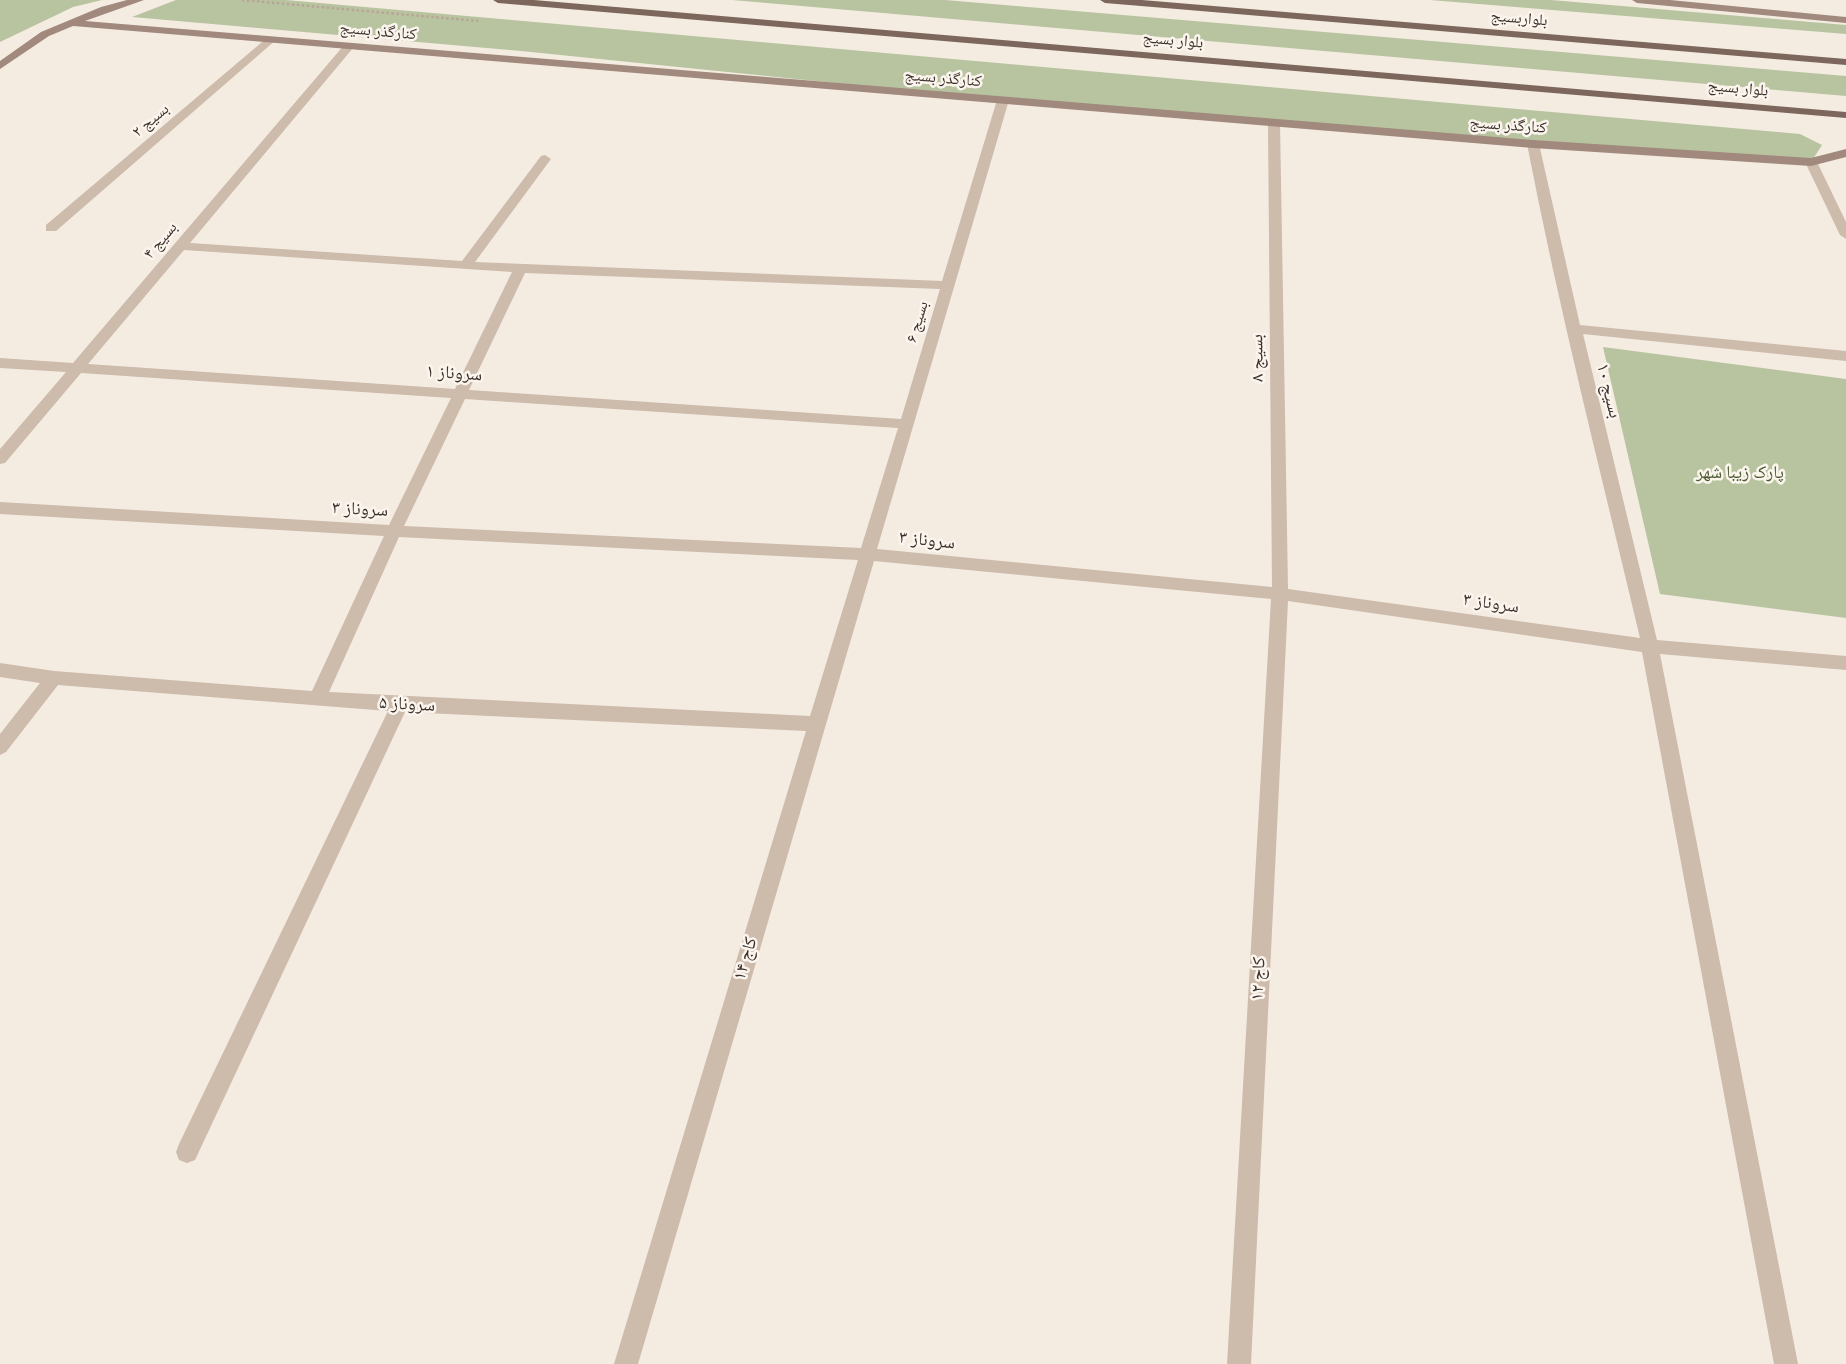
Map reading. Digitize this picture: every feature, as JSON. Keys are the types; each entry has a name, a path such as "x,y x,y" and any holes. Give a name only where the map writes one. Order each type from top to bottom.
{"main road":[{"name":"بلوار بسیج","path":"498,0 1846,114"},
{"name":"بلواربسیج","path":"1105,0 1846,62"}],"street":[{"path":"0,66 45,34 105,9 139,0"},
{"path":"1637,0 1846,20"},
{"name":"کنارگذر بسیج","path":"72,23 1533,144 1811,162"},
{"name":"بسیج ۲","path":"51,228 272,39"},
{"name":"بسیج ۴","path":"0,459 349,46"},
{"name":"بسیج ۶","path":"866,554 1003,100"},
{"name":"بسیج ۸","path":"1274,122 1280,594"},
{"name":"بسیج ۱۰","path":"1533,144 1573,329 1650,646 1786,1364"},
{"path":"1846,153 1811,162 1846,235"},
{"path":"466,265 545,159"},
{"path":"180,246 520,269 947,285"},
{"path":"318,698 394,531 520,269"},
{"path":"1573,329 1846,356"},
{"name":"سروناز ۱","path":"0,362 906,424"},
{"name":"سروناز ۳","path":"0,508 866,554 1280,594 1650,646 1846,663"},
{"name":"کاج ۱۴","path":"626,1364 866,554"},
{"name":"کاج ۱۲","path":"1239,1364 1280,594"},
{"name":"سروناز ۵","path":"0,670 54,678 400,705 816,724"},
{"path":"0,747 54,678"},
{"path":"187,1152 400,705"}],"green space":[{"path":"0,0 102,0 73,7 0,42"},
{"path":"176,0 286,0 1800,134 1822,145 1811,162 1003,100 521,51 132,17"},
{"path":"732,0 945,0 1846,76 1846,96"},
{"path":"1430,0 1551,0 1846,25 1846,34"},
{"name":"پارک زیبا شهر","path":"1603,347 1846,379 1846,618 1660,594"}]}
